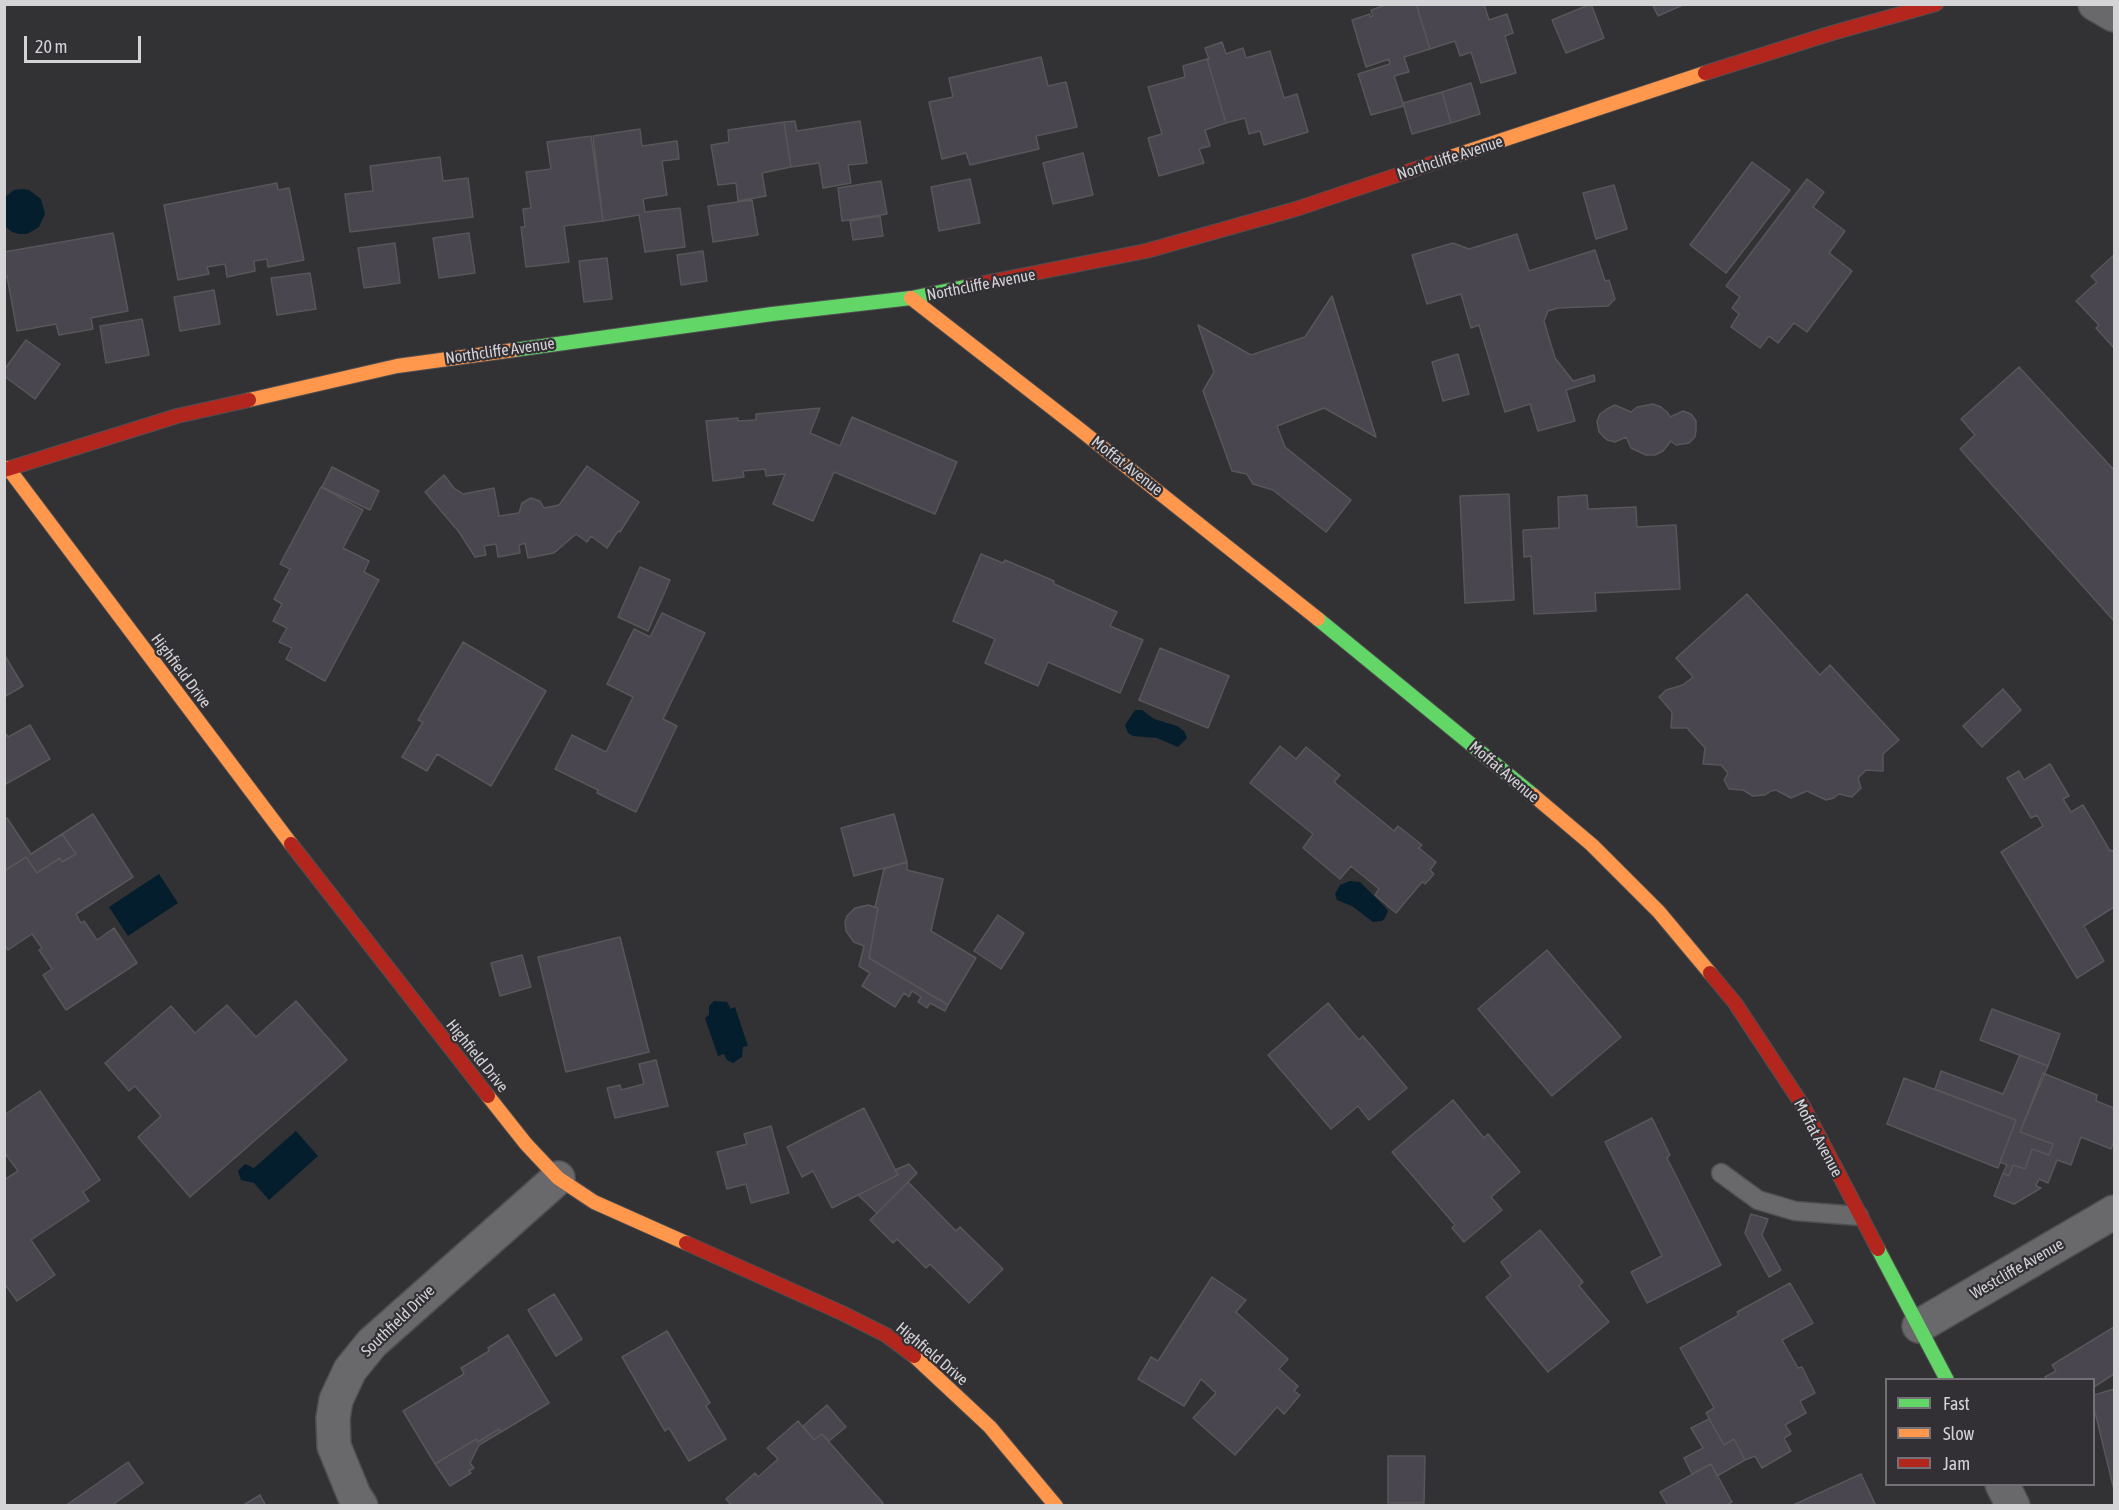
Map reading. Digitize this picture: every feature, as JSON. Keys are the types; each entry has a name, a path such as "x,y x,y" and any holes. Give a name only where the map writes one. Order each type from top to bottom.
{"street":[{"name":"Northcliffe Avenue","path":"6,469 177,416 398,366 714,322 910,298 1146,251 1264,218 1730,65 1936,4"},
{"path":"2094,4 2115,15"},
{"name":"Moffat Avenue","path":"910,298 1285,592 1592,845 1659,912 1735,1003 1803,1106 1946,1378"},
{"name":"Highfield Drive","path":"6,469 318,880 526,1144 558,1178 594,1202 886,1335 920,1360 990,1427 1056,1506"},
{"name":"Southfield Drive","path":"362,1506 354,1495 334,1446 333,1418 336,1400 350,1370 372,1343 558,1178"},
{"name":"Westcliffe Avenue","path":"1919,1326 2115,1212"},
{"path":"2003,1486 2013,1506"}],"lane":[{"path":"1720,1173 1758,1200 1795,1211 1859,1216"}],"water":[{"path":"14,190 29,190 41,199 45,214 39,227 27,234 12,232 5,226 5,197"},
{"path":"1135,710 1142,710 1154,719 1177,726 1184,731 1187,738 1178,747 1157,738 1133,736 1128,733 1125,725"},
{"path":"159,874 178,903 128,936 109,907"},
{"path":"1350,881 1360,882 1385,907 1388,911 1382,921 1373,922 1352,906 1337,900 1335,894 1340,885"},
{"path":"714,1001 727,1002 731,1009 735,1007 748,1046 743,1047 742,1057 733,1063 727,1060 724,1054 718,1056 705,1018 709,1015 709,1006"},
{"path":"296,1131 318,1156 269,1200 254,1183 241,1180 238,1171 245,1164 254,1168"}],"building":[{"path":"1389,4 1416,4 1430,49 1404,57 1409,72 1394,76 1404,106 1371,115 1358,74 1390,64 1389,59 1366,67 1352,20 1370,14 1370,17 1373,16 1371,10"},
{"path":"1416,4 1484,4 1489,20 1507,14 1513,33 1505,36 1516,73 1481,83 1471,52 1460,56 1455,41 1430,49"},
{"path":"1591,4 1604,38 1566,53 1552,20"},
{"path":"1652,4 1685,4 1658,16"},
{"path":"1222,42 1226,54 1243,48 1246,58 1270,51 1284,98 1297,94 1308,132 1264,145 1260,131 1249,134 1245,118 1226,123 1205,48"},
{"path":"1041,57 1048,86 1066,82 1077,127 1036,136 1039,149 970,165 966,153 942,159 929,102 953,97 949,78"},
{"path":"1207,59 1226,123 1205,130 1210,146 1199,149 1204,163 1159,176 1148,138 1162,134 1148,87 1185,77 1183,66"},
{"path":"1471,83 1480,114 1451,123 1442,92"},
{"path":"1442,92 1451,123 1412,134 1403,103"},
{"path":"795,121 797,131 860,121 867,163 848,165 851,183 823,188 819,163 791,167 784,122"},
{"path":"784,122 791,167 762,173 766,196 738,201 736,183 718,185 711,145 729,142 728,130"},
{"path":"640,129 642,146 677,141 679,159 662,161 667,195 643,199 645,212 680,208 685,247 645,252 639,215 603,221 593,136"},
{"path":"591,136 603,221 564,226 569,262 526,267 521,227 525,227 523,209 531,208 526,172 551,169 547,142"},
{"path":"1083,153 1093,195 1053,204 1043,163"},
{"path":"440,157 443,181 468,178 473,217 350,232 345,194 373,191 370,166"},
{"path":"1752,162 1790,190 1726,273 1690,245"},
{"path":"970,179 980,223 939,231 931,187"},
{"path":"1807,179 1824,192 1813,207 1845,231 1829,253 1852,271 1807,332 1794,323 1778,343 1769,336 1760,348 1731,327 1739,314 1732,308 1740,297 1726,286"},
{"path":"881,181 887,214 842,221 838,188"},
{"path":"277,183 278,190 289,188 304,260 268,267 267,259 254,261 255,271 227,277 225,264 207,267 209,274 178,280 164,205"},
{"path":"1614,185 1627,229 1596,239 1583,193"},
{"path":"752,200 758,235 713,242 708,206"},
{"path":"880,216 883,236 853,240 850,221"},
{"path":"113,233 128,311 91,318 93,329 59,335 56,324 17,331 7,276 4,277 4,252"},
{"path":"469,233 475,273 439,278 433,238"},
{"path":"1517,234 1529,271 1595,250 1605,281 1609,280 1615,299 1608,306 1558,308 1548,311 1544,321 1555,358 1573,381 1594,375 1595,381 1566,390 1575,421 1538,431 1530,404 1505,412 1479,325 1471,328 1461,294 1427,304 1412,255 1453,243 1469,249"},
{"path":"395,243 400,283 364,288 358,248"},
{"path":"703,251 707,281 681,285 677,255"},
{"path":"2114,255 2114,348 2096,328 2099,325 2076,301 2097,282 2091,276"},
{"path":"607,258 612,299 584,302 579,261"},
{"path":"310,273 316,309 277,315 271,278"},
{"path":"214,290 220,324 180,331 174,297"},
{"path":"1332,296 1376,437 1324,408 1277,426 1285,447 1351,500 1326,532 1273,490 1253,484 1247,474 1232,471 1203,391 1214,372 1198,325 1251,355 1305,337"},
{"path":"142,319 149,355 106,363 100,326"},
{"path":"26,340 60,364 35,399 4,376 4,370"},
{"path":"1458,354 1469,394 1443,401 1432,362"},
{"path":"2019,367 2114,470 2114,621 1960,449 1975,435 1961,419"},
{"path":"1653,404 1661,407 1670,417 1683,411 1691,414 1696,421 1695,437 1689,443 1676,445 1671,441 1663,451 1655,455 1646,455 1631,448 1626,437 1615,442 1607,440 1599,432 1597,421 1600,414 1607,409 1615,405 1631,412 1637,407"},
{"path":"820,408 810,433 840,446 852,417 957,462 935,514 834,472 813,521 773,504 785,474 766,476 765,469 743,471 744,477 713,481 706,421 738,418 738,421 756,420 756,414"},
{"path":"587,466 639,502 607,548 591,536 587,542 576,534 554,553 528,558 525,543 519,545 520,553 498,557 496,544 484,546 486,555 475,557 459,532 425,492 444,475 454,488 463,494 494,488 499,516 519,513 522,503 531,498 540,501 544,508 559,505"},
{"path":"332,467 379,491 370,510 322,487"},
{"path":"321,487 363,510 343,548 369,561 364,572 379,580 325,681 286,659 292,648 279,642 287,628 273,621 282,604 274,599 290,569 280,564"},
{"path":"1509,494 1514,600 1465,603 1460,496"},
{"path":"1587,495 1588,509 1636,507 1637,527 1676,525 1680,589 1595,593 1596,611 1534,614 1531,556 1524,557 1523,530 1559,528 1558,497"},
{"path":"981,554 1003,563 1005,560 1117,612 1110,626 1143,640 1120,693 1048,662 1038,686 985,663 995,639 953,621"},
{"path":"640,567 670,580 648,631 618,617"},
{"path":"1747,594 1820,675 1830,665 1899,740 1883,754 1883,771 1866,770 1858,778 1861,788 1852,797 1839,794 1826,800 1807,791 1791,798 1776,790 1765,795 1753,796 1743,790 1729,789 1724,780 1728,773 1721,765 1703,764 1705,748 1687,728 1671,728 1672,712 1659,697 1666,690 1683,685 1693,677 1676,658"},
{"path":"662,613 705,633 663,719 677,726 636,812 555,769 572,735 606,752 633,697 607,684 634,629 650,637"},
{"path":"463,642 546,691 491,786 437,754 427,771 402,757 423,722 418,720"},
{"path":"1160,648 1229,676 1208,728 1139,700"},
{"path":"4,654 23,686 4,697"},
{"path":"2003,689 2021,710 1982,747 1963,726"},
{"path":"30,725 50,759 4,785 4,731 8,737"},
{"path":"1280,746 1296,759 1306,747 1340,775 1334,782 1394,831 1398,826 1422,845 1419,848 1436,862 1430,870 1434,874 1425,884 1422,882 1396,913 1375,895 1379,889 1351,866 1340,879 1303,848 1313,834 1250,783"},
{"path":"2050,764 2069,796 2063,799 2071,812 2083,805 2114,854 2114,907 2084,926 2104,961 2077,978 2001,852 2043,826 2037,815 2031,818 2007,778 2019,771 2024,780"},
{"path":"93,814 133,877 76,914 81,923 84,921 97,940 114,928 137,963 66,1010 43,975 52,969 39,950 42,948 32,934 8,950 4,944 4,871 26,857 37,873 60,858 62,862 76,854 62,834"},
{"path":"894,814 907,862 854,876 841,828"},
{"path":"7,818 31,854 62,834 76,854 62,862 60,858 37,873 26,857 4,871 4,820"},
{"path":"907,862 907,870 943,879 931,931 976,958 948,1005 869,958 878,908 875,907 884,869"},
{"path":"868,905 878,908 869,958 948,1005 945,1011 930,1003 927,1008 918,1002 921,997 912,991 909,997 904,993 895,1007 862,986 870,973 859,966 864,946 854,942 846,931 845,922 847,916 855,908"},
{"path":"998,915 1024,933 1001,969 974,951"},
{"path":"620,937 649,1052 566,1072 538,957"},
{"path":"1547,950 1621,1037 1552,1096 1478,1009"},
{"path":"522,955 531,987 500,996 491,963"},
{"path":"296,1001 347,1060 190,1197 138,1137 161,1116 135,1086 129,1091 105,1063 171,1006 195,1033 227,1005 256,1037"},
{"path":"1328,1003 1359,1040 1363,1036 1407,1088 1369,1120 1358,1106 1331,1129 1268,1055"},
{"path":"1992,1009 2060,1034 2048,1066 1980,1040"},
{"path":"2020,1055 2048,1066 2020,1132 2053,1144 2049,1155 2032,1149 2025,1169 2013,1165 2009,1176 2003,1173 2007,1165 2000,1162 2016,1120 1935,1089 1941,1071 2003,1094"},
{"path":"656,1060 668,1106 615,1118 607,1088 620,1085 621,1090 644,1084 639,1064"},
{"path":"2043,1073 2097,1095 2096,1101 2114,1108 2114,1141 2111,1149 2081,1137 2071,1165 2057,1160 2048,1183 2039,1179 2036,1186 2041,1188 2014,1204 1994,1196 2003,1173 2009,1176 2013,1165 2025,1169 2032,1149 2049,1155 2053,1144 2020,1132"},
{"path":"1904,1078 2016,1120 1998,1168 1887,1124"},
{"path":"40,1091 100,1180 83,1192 89,1201 31,1240 55,1275 17,1301 4,1283 4,1180 18,1171 4,1152 4,1115"},
{"path":"1453,1100 1484,1138 1488,1134 1520,1172 1491,1197 1502,1210 1464,1242 1452,1228 1455,1225 1392,1152"},
{"path":"864,1108 898,1175 832,1208 813,1171 802,1177 787,1147"},
{"path":"1652,1118 1670,1155 1667,1158 1721,1265 1647,1303 1631,1272 1662,1256 1605,1142"},
{"path":"771,1126 789,1193 751,1203 746,1184 727,1189 717,1152 747,1144 744,1134"},
{"path":"909,1164 917,1173 877,1213 858,1195 898,1175 895,1170"},
{"path":"908,1182 956,1231 960,1227 1003,1269 969,1303 930,1264 926,1268 897,1239 893,1243 870,1220"},
{"path":"1751,1214 1768,1219 1762,1235 1781,1270 1769,1277 1745,1233"},
{"path":"1540,1230 1583,1282 1579,1286 1609,1322 1548,1372 1486,1297 1511,1276 1501,1262"},
{"path":"1212,1277 1246,1300 1236,1312 1288,1359 1279,1369 1298,1386 1294,1391 1300,1395 1284,1414 1277,1407 1235,1455 1193,1418 1216,1393 1201,1379 1184,1406 1138,1379 1151,1357 1158,1361"},
{"path":"1790,1283 1813,1323 1782,1340 1798,1368 1802,1367 1815,1393 1800,1401 1806,1413 1785,1425 1791,1434 1784,1438 1791,1451 1762,1468 1755,1456 1745,1460 1734,1439 1724,1445 1706,1413 1714,1408 1680,1348 1739,1315 1737,1312"},
{"path":"554,1294 582,1339 556,1356 528,1310"},
{"path":"2114,1327 2114,1374 2095,1386 2095,1378 2046,1378 2056,1371 2052,1365"},
{"path":"667,1331 710,1403 706,1406 726,1439 689,1461 669,1428 665,1431 622,1357"},
{"path":"508,1335 549,1403 501,1432 499,1429 478,1442 476,1439 435,1464 403,1411 464,1374 461,1368 489,1351 488,1348"},
{"path":"2114,1389 2114,1490 2095,1412 2095,1395"},
{"path":"827,1405 846,1427 829,1441 822,1434 814,1440 803,1426"},
{"path":"1709,1419 1724,1445 1734,1439 1745,1460 1717,1476 1711,1464 1692,1474 1684,1458 1703,1448 1691,1428"},
{"path":"798,1421 814,1440 822,1434 883,1503 880,1506 732,1506 726,1499 755,1473 758,1477 778,1459 767,1448"},
{"path":"499,1429 501,1432 479,1445 470,1463 474,1468 469,1471 471,1473 450,1486 435,1464 476,1439 478,1442"},
{"path":"1388,1456 1425,1456 1424,1503 1388,1503"},
{"path":"128,1462 143,1483 111,1506 65,1506"},
{"path":"1711,1464 1732,1502 1725,1506 1668,1506 1660,1492"},
{"path":"1861,1474 1876,1506 1791,1506"},
{"path":"260,1495 266,1506 242,1506"}],"traffic: fast":[{"path":"514,350 772,314 911,298 969,286"},
{"path":"1318,619 1533,795"},
{"path":"1878,1249 1946,1378"}],"traffic: slow":[{"path":"1451,157 1705,73"},
{"path":"911,298 1318,619"},
{"path":"249,400 397,366 514,350"},
{"path":"8,468 291,844"},
{"path":"1533,795 1592,845 1659,912 1710,973"},
{"path":"488,1096 526,1144 558,1178 594,1202 686,1243"},
{"path":"914,1356 990,1427 1056,1506"}],"traffic: jam":[{"path":"1705,73 1832,33 1936,4"},
{"path":"969,286 1146,251 1296,209 1451,157"},
{"path":"4,470 177,416 249,400"},
{"path":"291,844 488,1096"},
{"path":"1710,973 1735,1003 1803,1106 1878,1249"},
{"path":"686,1243 842,1313 886,1335 914,1356"}]}
